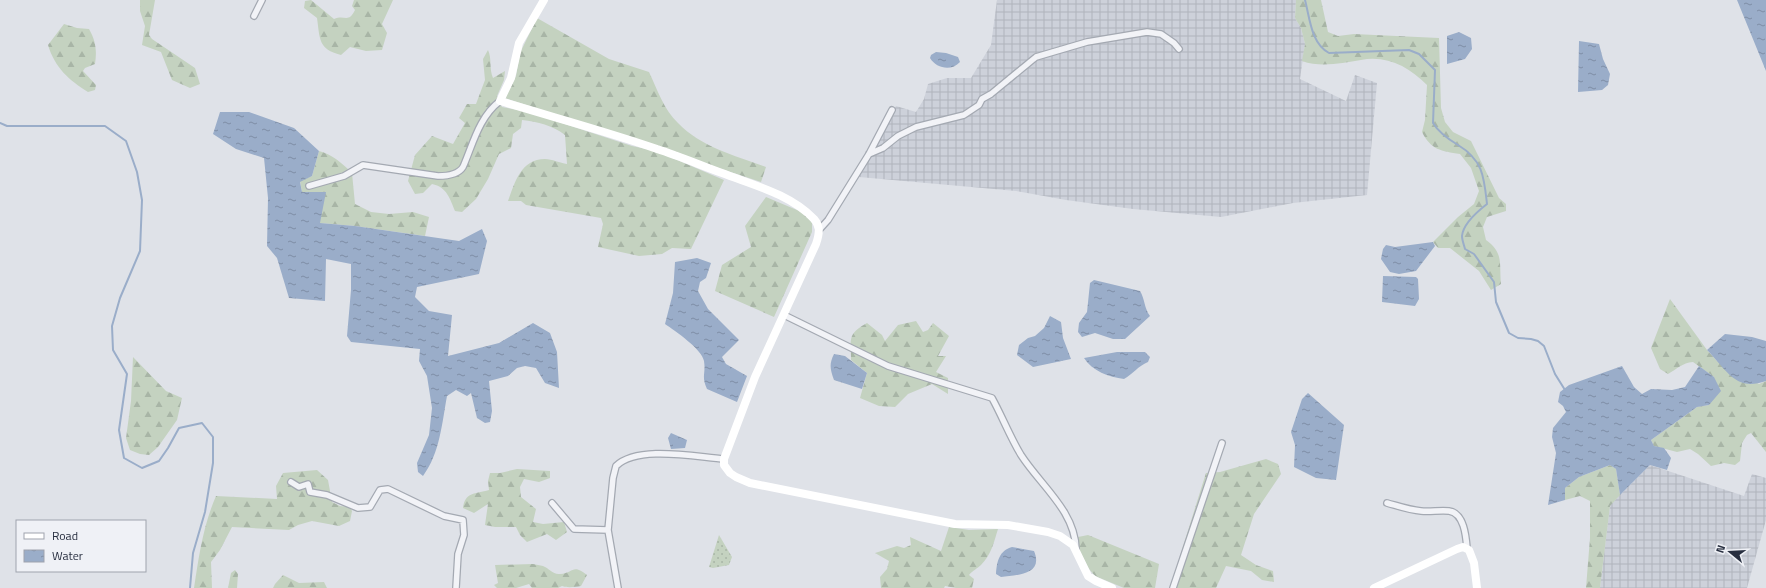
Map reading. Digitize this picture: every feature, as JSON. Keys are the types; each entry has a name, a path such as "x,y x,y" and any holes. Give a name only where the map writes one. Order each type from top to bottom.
{"street":[{"path":"254,16 262,0"},
{"path":"309,186 344,176 363,165 438,176 446,176 458,172 463,167 483,120 490,110 500,101 511,78 519,43 544,0"},
{"path":"869,154 889,146 898,136 916,127 964,115 979,105 982,99 991,94 1036,57 1087,42 1147,32 1161,34 1174,43 1179,49"},
{"path":"500,101 657,149 752,184 789,200 800,207 814,219 819,230"},
{"path":"892,110 869,154 828,220 819,230 816,244 755,377 724,459 724,465 730,473 750,483 955,524 1008,525 1040,530 1060,536 1073,545 1088,576 1112,588"},
{"path":"784,315 888,366 992,398 1022,456 1067,515 1075,533 1076,550"},
{"path":"1173,588 1222,443"},
{"path":"618,588 608,530 613,478 616,466 634,456 648,453 724,459"},
{"path":"291,482 299,487 308,484 310,492 327,495 361,508 370,507 380,490 388,489 444,516 463,520 464,535 458,554 456,588"},
{"path":"1387,503 1421,511 1455,513 1459,517 1466,534 1467,548 1473,557 1477,588"},
{"path":"552,504 574,529 608,530"},
{"path":"1374,588 1459,548 1467,548"}],"shaded area":[{"path":"997,0 1296,0 1295,18 1301,28 1305,44 1300,79 1346,101 1355,75 1377,83 1367,195 1293,203 1221,217 1133,209 1066,200 1016,191 859,177 896,106 916,112 924,99 928,84 947,78 971,78 991,45"},
{"path":"1650,465 1744,496 1752,474 1766,478 1766,520 1747,588 1600,588 1610,505"}],"green space":[{"path":"140,0 155,0 149,35 152,39 195,68 200,84 190,88 172,80 161,52 142,45 145,26 140,11"},
{"path":"311,0 334,19 350,17 355,10 352,6 354,0 393,0 382,24 387,33 382,50 366,51 350,47 341,55 328,50 324,46 320,37 317,18 304,8 305,1"},
{"path":"1296,0 1321,0 1328,32 1338,36 1354,34 1439,38 1441,108 1445,122 1453,132 1471,141 1499,198 1506,204 1506,211 1487,217 1483,227 1486,240 1496,249 1500,259 1501,284 1491,290 1479,271 1450,248 1438,248 1433,242 1458,217 1474,204 1479,191 1471,168 1460,154 1437,149 1429,143 1422,132 1425,120 1427,85 1405,68 1380,59 1324,65 1302,61 1305,44 1301,28 1295,18"},
{"path":"537,18 609,59 649,72 665,106 678,123 708,145 766,167 761,182 505,98 516,76 520,53"},
{"path":"64,24 77,28 89,29 91,33 95,46 95,64 85,68 83,71 96,85 95,90 88,92 69,78 59,67 51,53 48,45"},
{"path":"488,50 493,78 505,71 504,80 497,96 502,107 528,112 632,146 656,151 724,180 691,249 672,248 662,254 639,256 598,247 603,224 601,218 526,205 521,201 508,201 516,179 530,163 545,159 567,164 565,135 545,124 522,120 521,128 513,134 511,148 499,154 488,179 476,199 462,212 455,211 445,191 432,184 423,193 415,194 408,181 415,155 432,136 453,144 465,123 459,118 467,104 476,104 485,80 483,59"},
{"path":"319,151 333,157 352,173 355,204 371,212 389,214 413,212 429,217 425,236 355,226 320,223 302,192 300,181 312,176"},
{"path":"766,197 804,213 812,223 812,232 774,317 715,291 722,265 751,247 745,226"},
{"path":"1670,299 1707,350 1717,361 1759,384 1766,381 1766,452 1751,433 1747,435 1742,443 1740,461 1735,465 1724,463 1711,466 1690,449 1677,452 1654,446 1651,440 1697,407 1709,405 1714,377 1693,362 1683,365 1668,374 1660,369 1651,348"},
{"path":"916,321 923,332 928,330 933,323 949,336 938,356 946,356 936,372 948,378 948,394 932,384 908,394 895,407 879,406 860,398 867,373 851,360 851,342 853,334 856,330 867,323 882,335 885,341 898,325"},
{"path":"133,357 166,391 182,398 177,420 158,447 149,455 140,454 130,450 126,438 131,401"},
{"path":"1266,459 1278,464 1281,474 1254,514 1241,555 1256,565 1273,571 1274,582 1262,580 1251,571 1226,566 1216,588 1170,588 1206,473 1220,472"},
{"path":"1610,465 1616,469 1620,495 1610,506 1600,588 1586,588 1590,538 1590,501 1580,496 1565,500 1565,488 1579,477"},
{"path":"517,469 550,471 550,478 539,482 524,479 520,487 521,497 536,509 533,522 543,524 564,522 567,532 556,540 547,534 527,542 520,535 516,527 495,527 485,525 488,504 474,513 463,508 468,496 489,490 488,481 490,473 500,473"},
{"path":"317,470 328,480 332,502 340,506 350,507 352,511 350,521 339,526 312,521 298,525 289,530 232,527 220,550 211,562 212,588 194,588 205,530 216,496 277,499 276,486 283,473"},
{"path":"949,527 969,530 998,529 992,548 987,557 981,565 969,575 974,579 972,588 945,586 944,588 881,588 880,577 887,569 889,561 875,553 897,546 904,548 911,545 910,537 941,551"},
{"path":"719,535 732,557 729,565 713,568 709,567"},
{"path":"1088,535 1159,564 1155,588 1124,588 1095,576 1089,569 1073,538"},
{"path":"533,564 543,566 558,574 576,569 587,575 581,586 576,587 562,586 558,588 532,588 529,584 516,588 497,588 494,585 498,583 495,565"},
{"path":"235,570 238,574 237,588 228,588 231,573"},
{"path":"283,575 299,583 324,582 327,588 273,588"}],"water":[{"path":"1737,0 1766,0 1766,71"},
{"path":"1459,32 1471,38 1472,49 1465,59 1447,64 1447,36"},
{"path":"1579,41 1599,44 1603,59 1610,74 1608,85 1602,90 1578,92"},
{"path":"936,52 946,53 958,57 960,62 952,67 944,68 936,64 930,58 931,55"},
{"path":"220,112 249,112 294,128 319,151 312,176 300,182 302,192 326,192 320,223 355,226 459,241 482,229 487,241 479,274 417,287 415,297 429,311 452,315 448,356 499,343 533,323 550,333 557,352 559,388 545,383 536,368 525,366 517,368 508,376 489,381 492,411 490,422 485,423 477,418 471,393 467,396 456,390 447,396 440,438 429,467 423,476 418,472 417,463 429,435 432,408 427,376 419,361 420,349 351,342 347,336 351,290 351,264 326,259 325,301 289,298 277,258 267,246 268,198 264,158 236,149 213,134"},
{"path":"1433,242 1435,246 1416,271 1399,274 1390,272 1381,259 1383,249 1386,245 1395,247"},
{"path":"697,258 711,263 706,278 700,282 698,291 708,309 739,340 722,357 726,364 747,376 737,402 707,389 704,381 704,361 702,356 688,341 665,324 673,293 675,262"},
{"path":"1383,276 1416,277 1418,279 1419,299 1415,306 1382,302"},
{"path":"1094,280 1140,291 1142,294 1150,316 1125,339 1113,339 1095,333 1082,337 1078,332 1079,323 1087,312 1090,283"},
{"path":"1050,316 1061,322 1063,338 1071,359 1033,367 1017,355 1019,345 1028,338 1035,336 1044,328"},
{"path":"1725,334 1752,337 1766,341 1766,381 1755,384 1747,384 1739,381 1732,377 1707,350"},
{"path":"1117,352 1145,352 1150,357 1148,362 1124,379 1101,373 1087,363 1084,358"},
{"path":"834,354 845,356 867,373 862,389 834,380 831,361"},
{"path":"1622,366 1634,387 1642,394 1651,389 1672,390 1685,387 1699,366 1714,377 1721,391 1709,405 1697,407 1651,440 1654,446 1664,448 1671,458 1667,470 1650,465 1620,495 1616,469 1610,465 1579,477 1565,488 1565,500 1548,505 1556,453 1552,437 1553,428 1566,412 1563,406 1558,402 1560,392 1569,385"},
{"path":"1308,393 1344,425 1336,480 1316,478 1294,467 1295,445 1291,432 1302,399"},
{"path":"671,433 687,440 685,448 671,449 668,438"},
{"path":"1012,547 1034,551 1036,559 1035,565 1027,572 1001,577 996,574 998,561 1004,551"}],"waterway":[{"path":"1305,0 1315,37 1323,49 1329,53 1409,50 1419,54 1435,70 1433,123 1444,136 1473,157 1481,170 1485,186 1487,204 1475,214 1463,231 1462,236 1465,249 1474,254 1494,282 1496,302 1509,333 1518,338 1538,341 1544,346 1555,374 1565,390"},
{"path":"0,123 7,126 105,126 126,141 137,172 142,200 140,251 120,298 112,326 113,350 127,374 119,430 124,458 142,468 159,461 179,428 202,423 213,437 213,463 205,512 193,553 190,588"}]}
